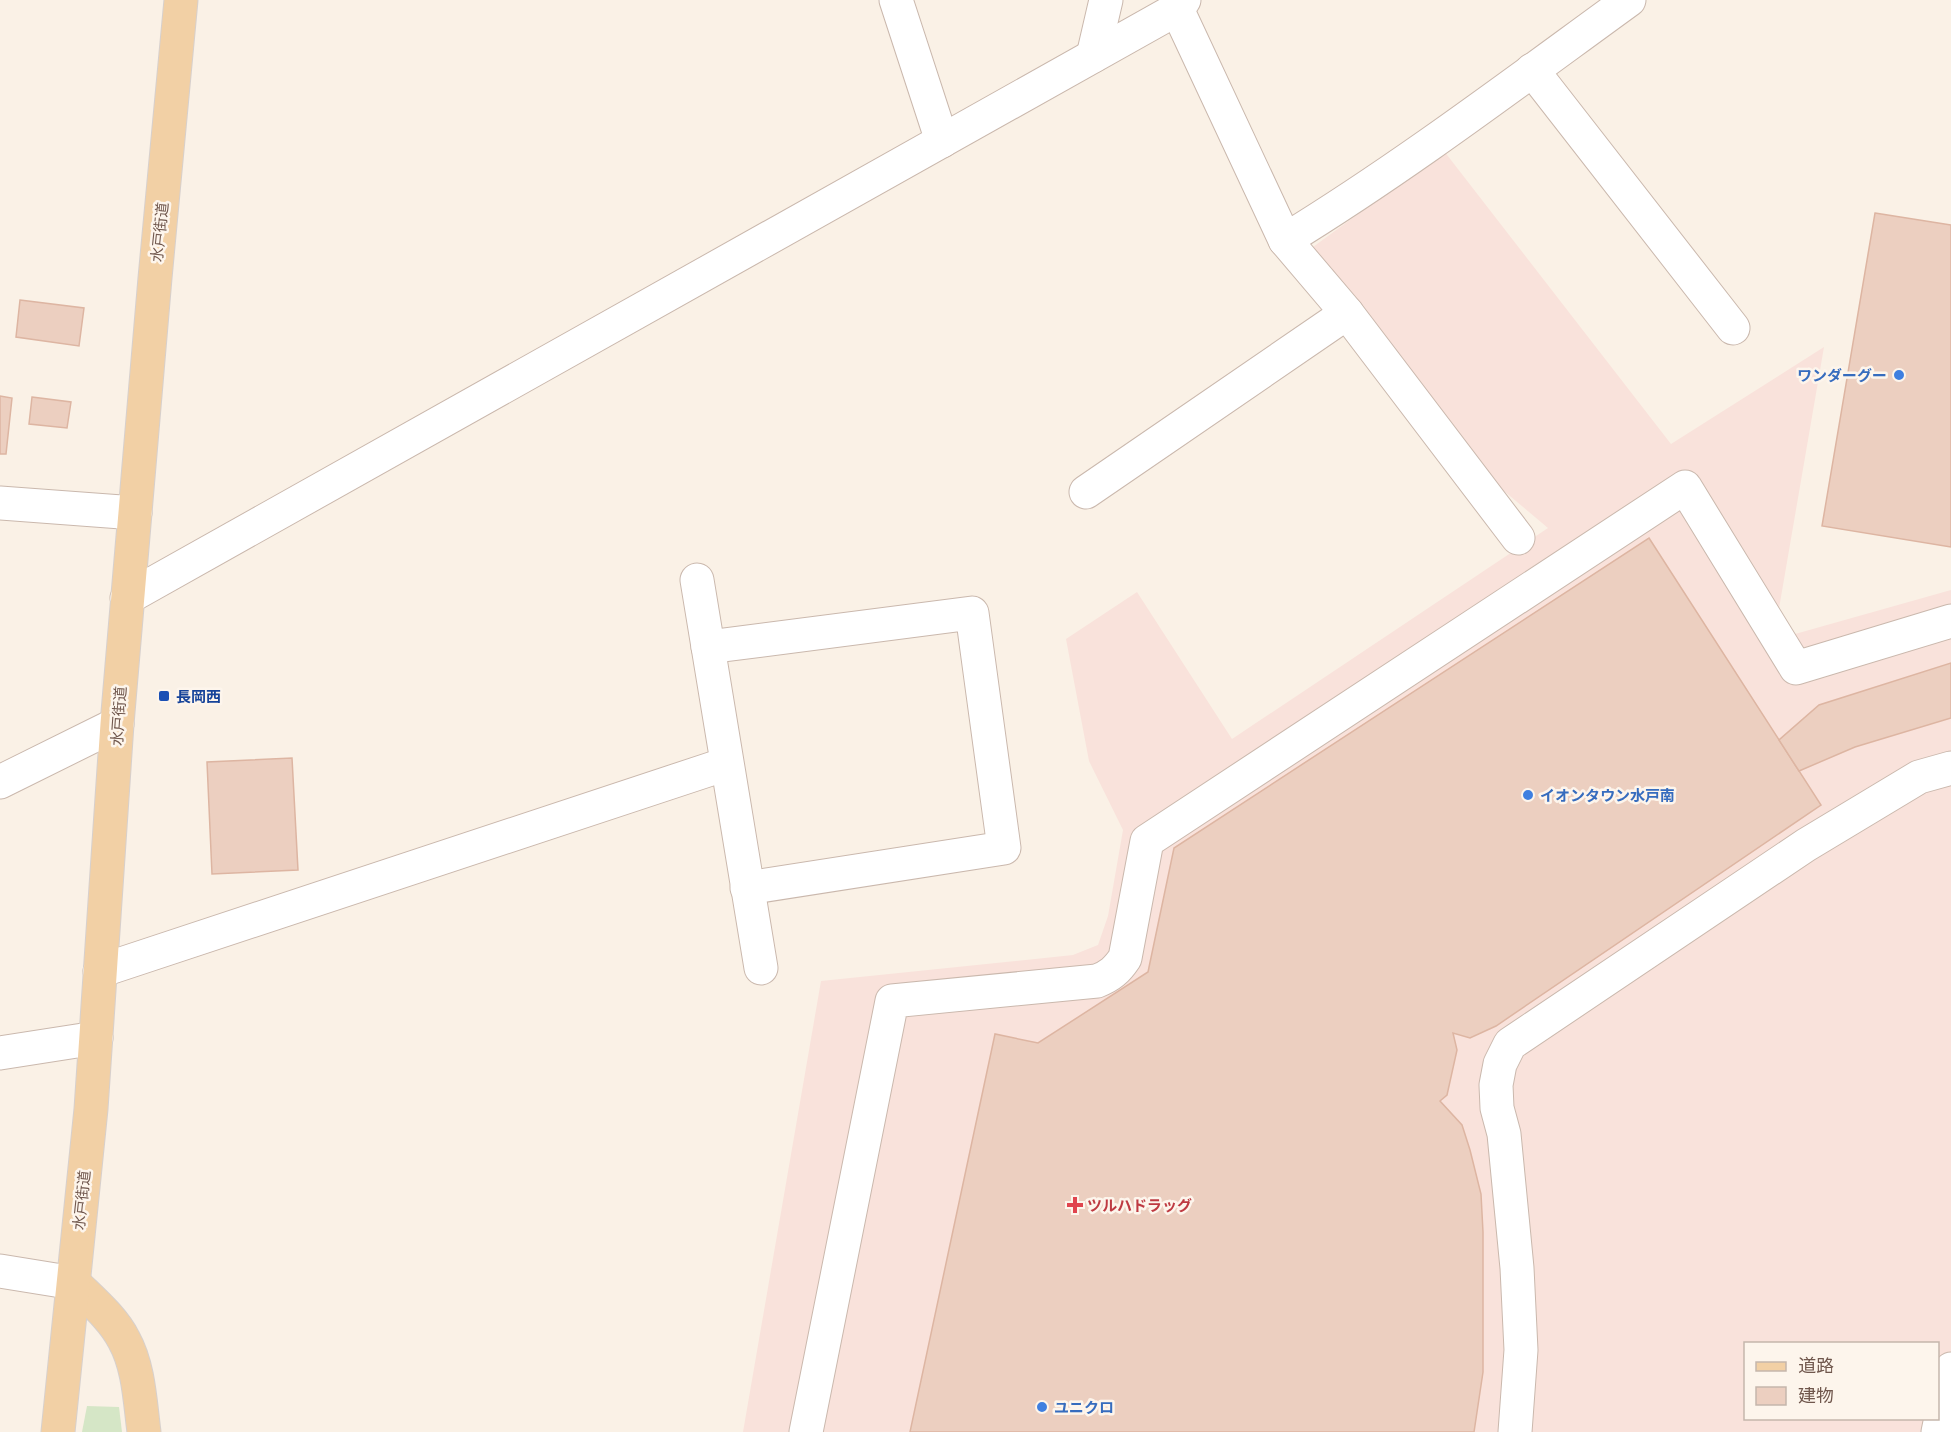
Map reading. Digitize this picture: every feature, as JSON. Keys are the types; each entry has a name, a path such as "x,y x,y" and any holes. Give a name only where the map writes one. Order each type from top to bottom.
{"main road":[{"name":"水戸街道","path":"58,1432 96,1038 127,598 182,0"},
{"path":"74,1283 105,1315 123,1338 130,1353 144,1432"}],"street":[{"path":"896,0 942,141"},
{"path":"1093,56 1106,0"},
{"path":"1285,240 1326,215 1431,143 1629,0"},
{"path":"127,598 1180,5 1285,240 1347,313 1518,538"},
{"path":"1532,70 1733,328"},
{"path":"1086,492 1347,313"},
{"path":"806,1432 892,1001 1097,981 1108,976 1125,958 1147,841 1685,487 1796,668 1951,621"},
{"path":"0,503 135,513"},
{"path":"697,580 761,968"},
{"path":"708,647 972,612 1004,848 747,888"},
{"path":"0,782 117,724"},
{"path":"100,971 726,764"},
{"path":"1515,1432 1521,1350 1517,1268 1496,1085 1500,1065 1510,1044 1806,845 1919,777 1951,768"},
{"path":"0,1053 96,1038"},
{"path":"0,1271 74,1283"},
{"path":"1938,1432 1951,1369"}],"shaded area":[{"name":"イオンタウン水戸南","path":"1444,151 1671,444 1824,347 1777,620 1788,636 1951,590 1951,1432 743,1432 821,981 1073,955 1098,945 1108,916 1123,830 1089,761 1066,639 1137,592 1232,739 1548,528 1491,480 1313,247"}],"green space":[{"path":"87,1406 119,1407 122,1432 82,1432"}],"building":[{"name":"ワンダーグー","path":"1875,213 1951,225 1951,547 1822,526"},
{"path":"20,300 84,308 79,346 16,337"},
{"path":"0,396 12,398 6,454 0,454"},
{"path":"32,397 71,402 67,428 29,424"},
{"path":"1649,538 1821,805 1496,1026 1470,1038 1453,1033 1457,1050 1447,1095 1440,1101 1462,1125 1481,1194 1483,1232 1483,1372 1474,1432 910,1432 995,1034 1038,1043 1148,972 1174,848"},
{"path":"1951,663 1951,718 1855,747 1799,771 1779,740 1819,705"},
{"path":"292,758 298,870 212,874 207,762"}],"place":[{"name":"ワンダーグー","path":"1899,375"},
{"name":"長岡西","path":"164,696"},
{"name":"イオンタウン水戸南","path":"1528,795"},
{"name":"ツルハドラッグ","path":"1075,1205"},
{"name":"ユニクロ","path":"1042,1407"}]}
